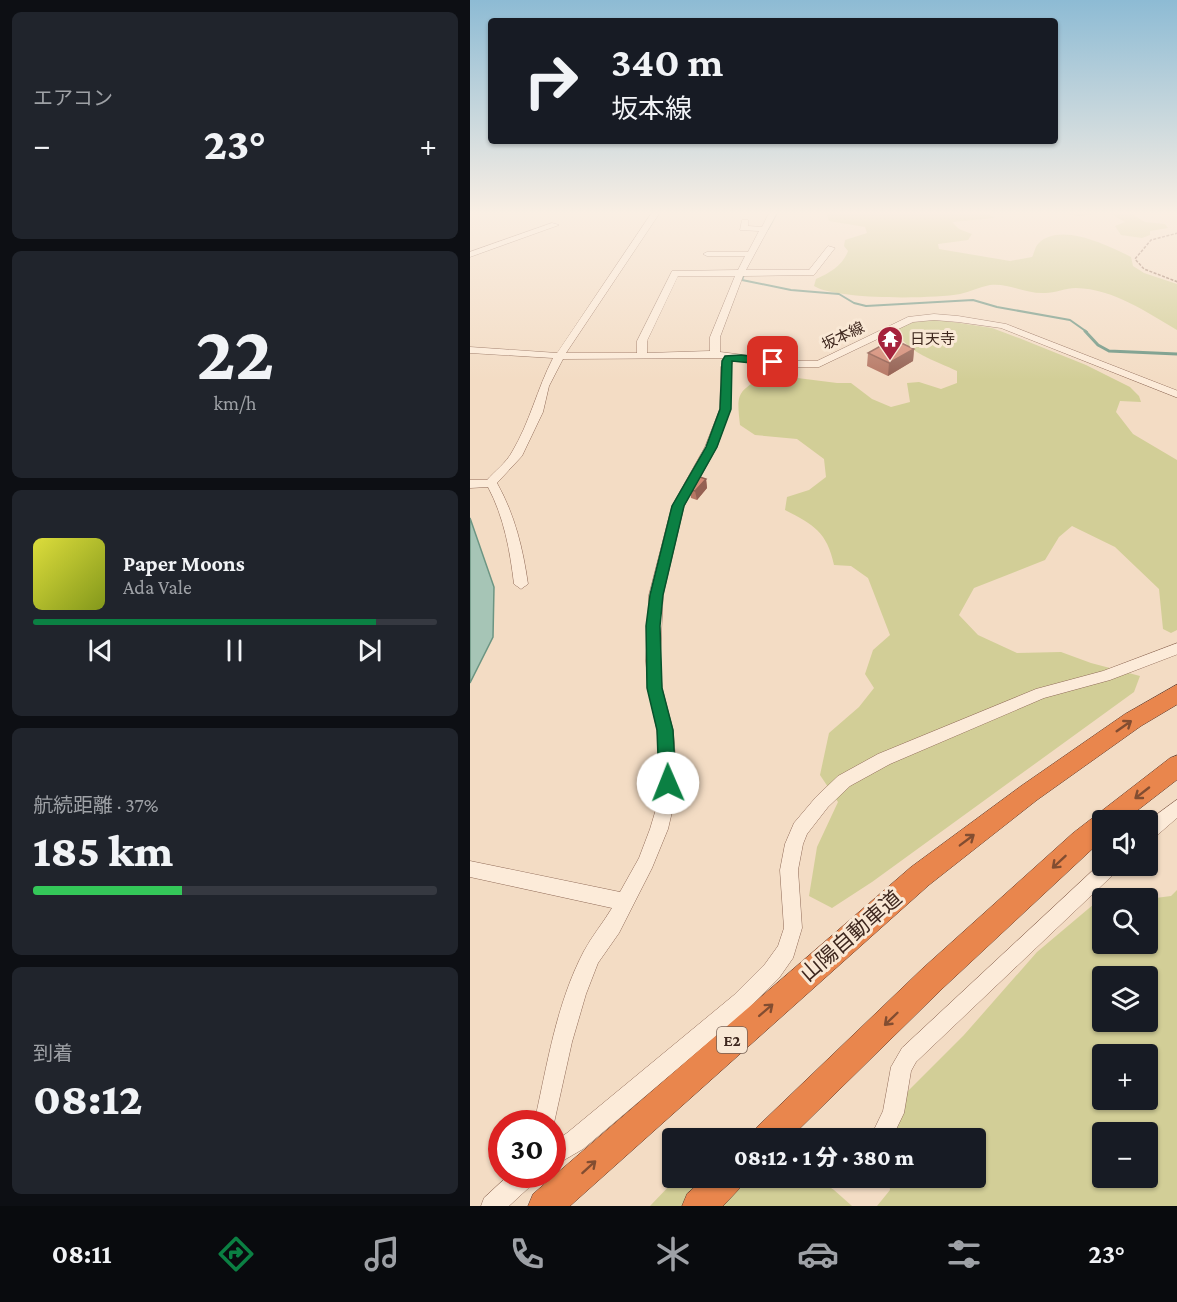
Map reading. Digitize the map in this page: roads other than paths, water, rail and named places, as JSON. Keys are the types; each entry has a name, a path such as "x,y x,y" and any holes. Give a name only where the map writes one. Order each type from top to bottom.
{"highway":[{"name":"山陽自動車道","path":"545,1206 920,876 1029,793 1133,720 1178,693"},
{"path":"1120,810 1178,765"},
{"path":"778,1128 933,978 1092,833"},
{"path":"699,1206 718,1188"}],"street":[{"path":"470,484 491,483 516,456 538,412 544,386 559,356 619,267"},
{"path":"548,1110 562,1042 576,994 591,957 646,862 659,829 667,799 668,766 665,730 655,688 653,661 656,595 678,506 711,447 725,409 726,367 715,337 745,267"},
{"path":"641,356 642,341 675,273 811,273 816,267"},
{"name":"坂本線","path":"470,350 559,356 722,356 793,364 819,364 911,319 950,318 1003,326 1178,394"},
{"path":"491,483 506,516 521,584"},
{"path":"566,1147 706,1031 772,971 786,951 793,928 789,870 794,844 800,829 822,802 844,782 884,759 1031,697 1105,676 1178,648"},
{"path":"1158,823 1178,806"},
{"path":"470,869 624,902"},
{"path":"886,1128 893,1113 902,1067 909,1055 1099,876"},
{"path":"492,1206 512,1188"}],"waterway":[{"path":"745,272 742,280 791,290 839,294 854,303 866,306 973,300 997,307 1070,320 1087,332"},
{"path":"1085,331 1098,345 1109,351 1178,354"}],"place":[{"name":"日天寺","path":"890,362"}]}
